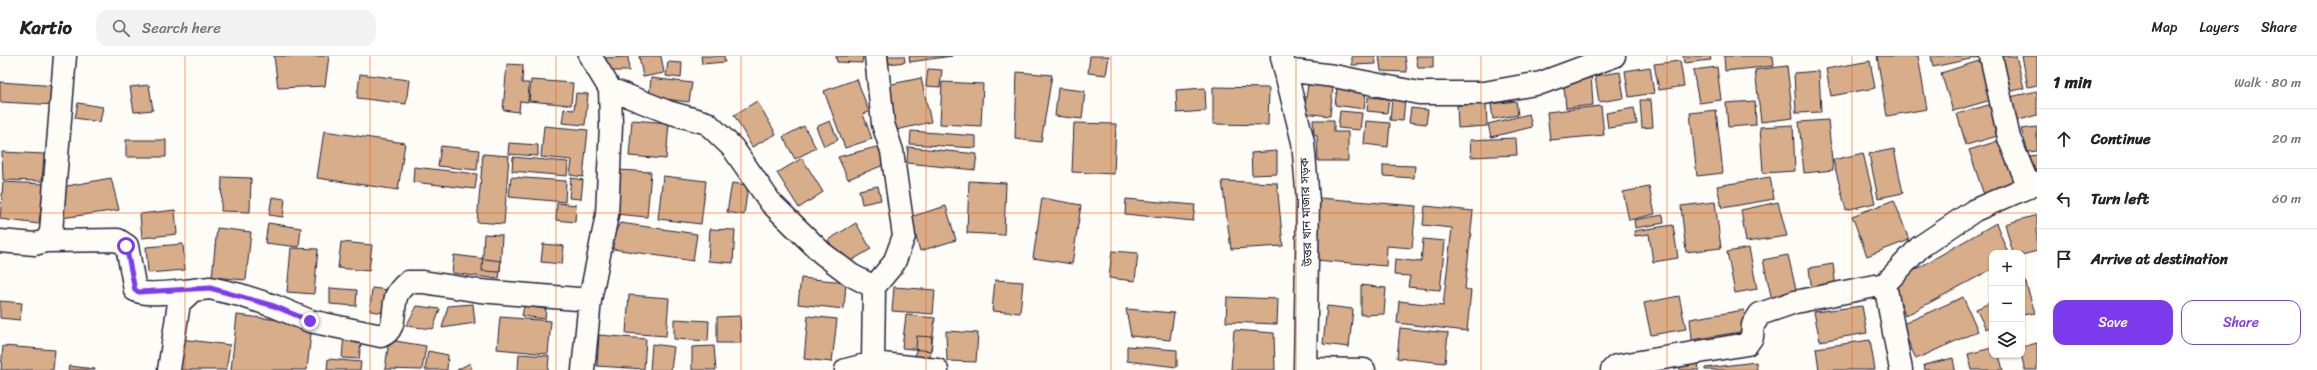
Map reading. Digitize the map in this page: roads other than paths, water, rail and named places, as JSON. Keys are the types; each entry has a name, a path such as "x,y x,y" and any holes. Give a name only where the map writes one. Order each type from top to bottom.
{"street":[{"path":"46,241 51,232 65,56"},
{"path":"583,370 590,300 607,215 610,89 590,56"},
{"path":"873,366 874,287 894,264 904,236 892,152 883,124 876,56"},
{"path":"1283,63 1334,76 1419,92 1484,93 1541,83 1614,56"},
{"path":"1612,370 1616,366 1747,344 1752,337 1753,325 1760,314 1795,302 1885,284 1920,247 1975,210 2033,185 2009,138 1991,56"},
{"name":"উত্তর খান মাজার সড়ক","path":"1283,63 1303,142 1308,201 1305,369"},
{"path":"610,89 668,112 708,123 733,148 771,203 822,253 851,275 874,287"},
{"path":"0,241 35,244 46,241 118,240 126,246 135,290 139,292 210,288 274,306 310,321 381,336 388,334 392,328 396,296 408,282 423,282 480,292 590,300"},
{"path":"1885,284 1901,370"},
{"path":"169,370 179,303 193,290"},
{"path":"846,370 873,366 937,370"},
{"path":"1305,369 1364,370"}]}
